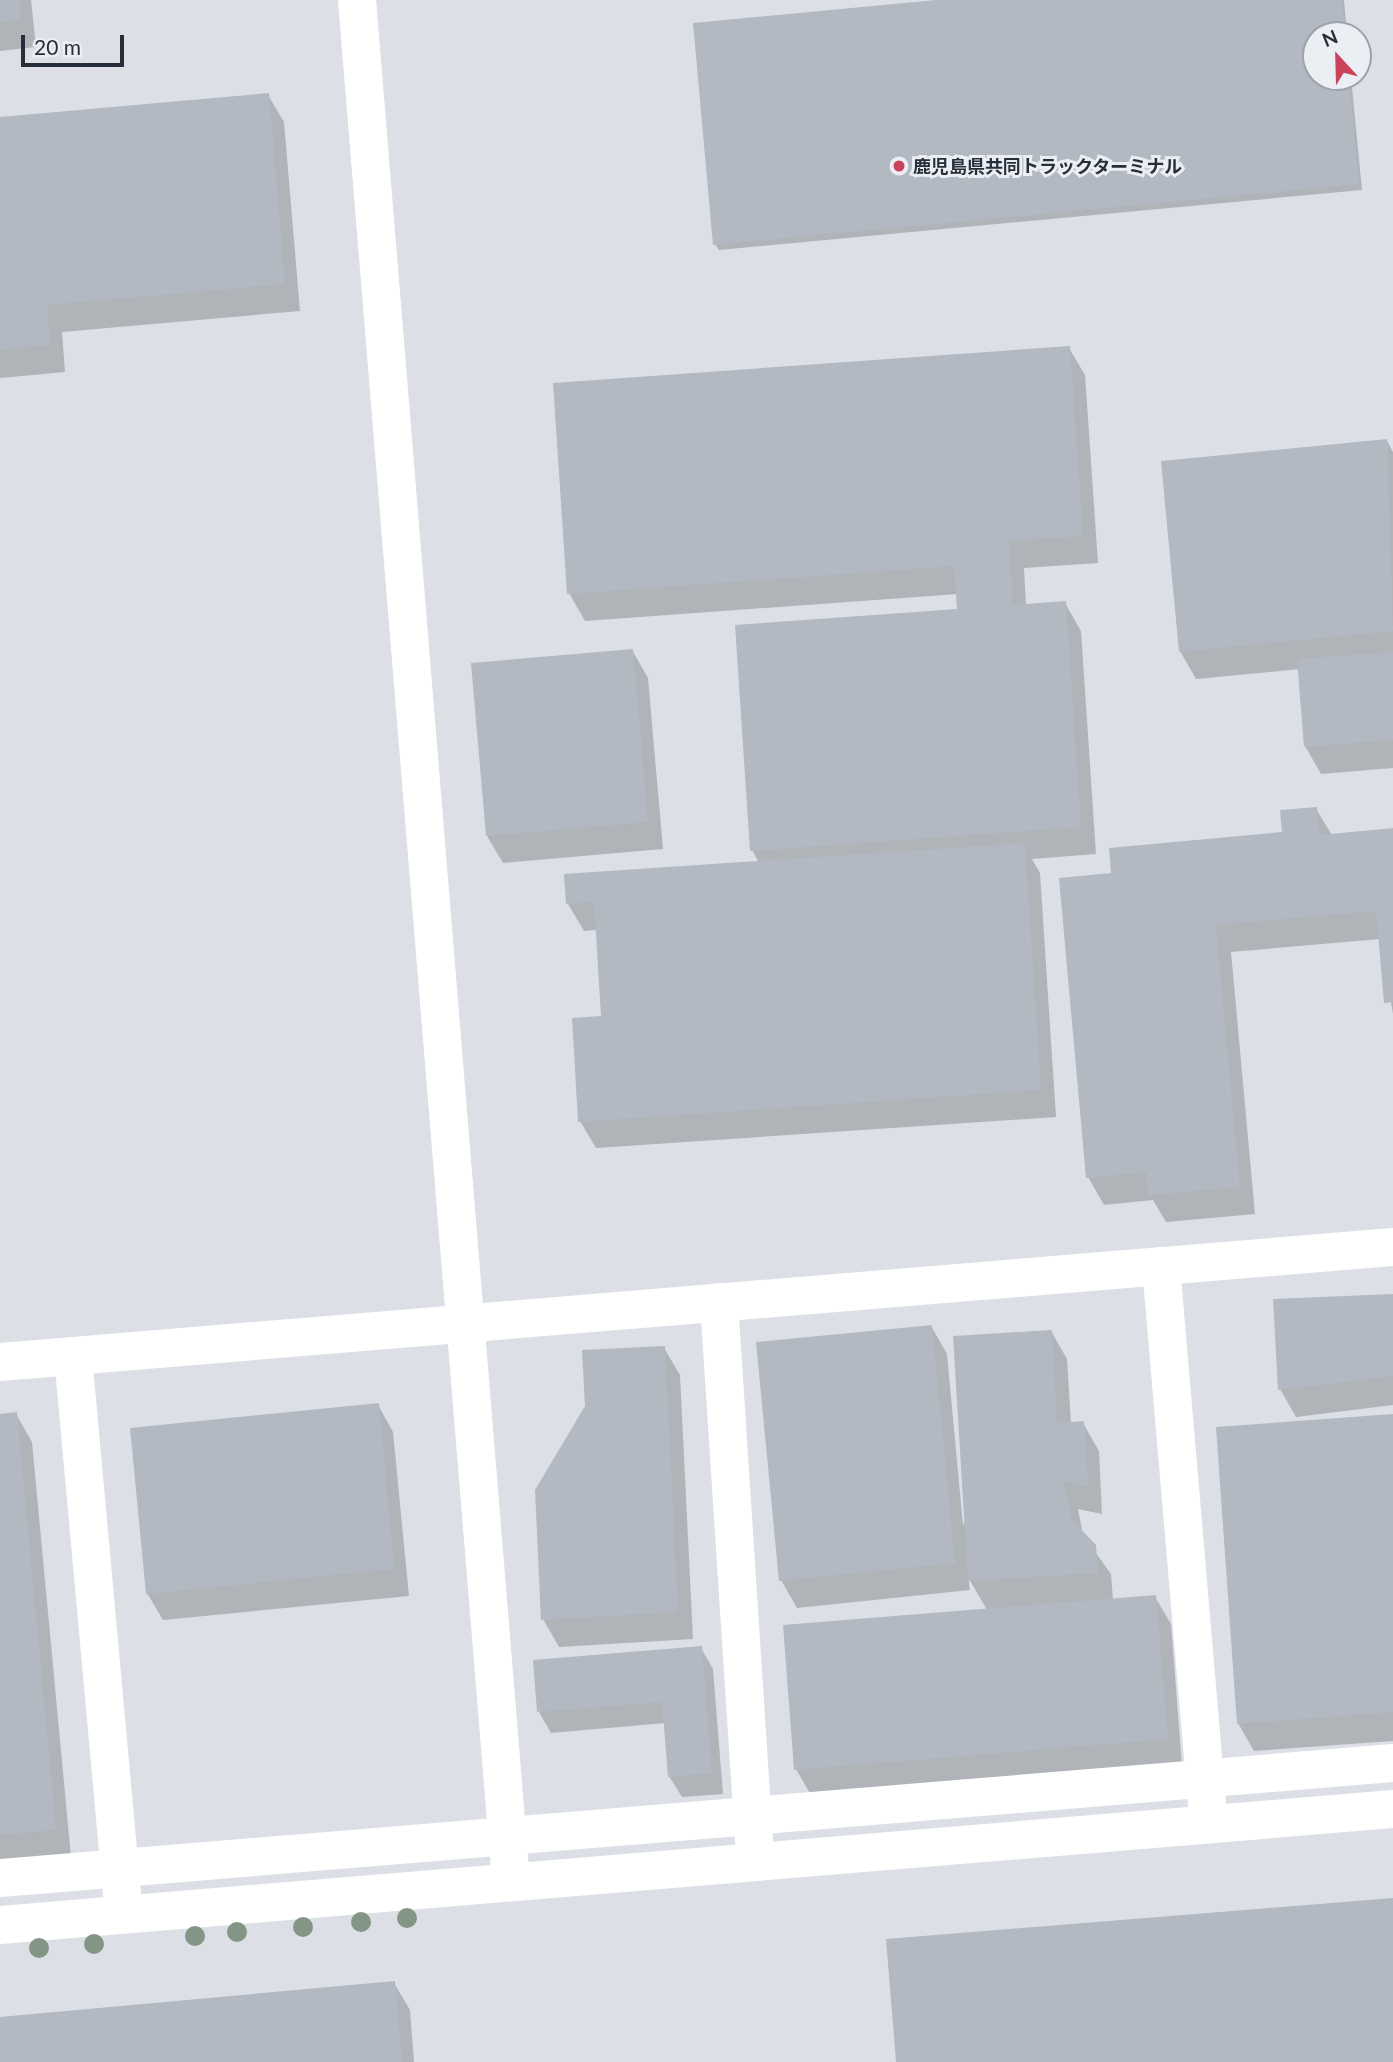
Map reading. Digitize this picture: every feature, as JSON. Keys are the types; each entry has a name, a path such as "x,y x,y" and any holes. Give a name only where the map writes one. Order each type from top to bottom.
{"street":[{"path":"357,0 511,1882"},
{"path":"0,1362 1393,1247"},
{"path":"1161,1266 1209,1825"},
{"path":"719,1302 755,1862"},
{"path":"73,1356 124,1915"},
{"path":"0,1878 1393,1763"},
{"path":"0,1925 1393,1810"}],"building":[{"path":"0,0 19,0 21,20 0,22"},
{"path":"936,0 1342,0 1344,21 1302,21 1302,91 1350,91 1359,184 713,245 693,23"},
{"path":"269,93 285,284 47,305 50,345 0,350 0,117"},
{"path":"1070,346 1083,536 1009,541 1013,605 1066,601 1081,827 750,851 735,625 957,609 954,566 567,594 553,383"},
{"path":"1387,439 1393,631 1179,652 1161,461"},
{"path":"633,649 648,822 486,836 471,663"},
{"path":"1393,652 1393,740 1304,747 1297,659"},
{"path":"1317,807 1320,835 1393,828 1393,1002 1384,1003 1376,911 1216,925 1240,1187 1148,1195 1146,1172 1086,1178 1059,878 1111,873 1109,848 1282,832 1280,810"},
{"path":"1025,843 1041,1090 578,1122 572,1018 601,1016 594,902 566,904 564,874"},
{"path":"1393,1294 1393,1376 1278,1390 1273,1299"},
{"path":"932,1325 955,1563 779,1581 756,1342"},
{"path":"1052,1330 1057,1423 1084,1421 1088,1487 1064,1482 1072,1520 1096,1545 1098,1573 968,1581 953,1336"},
{"path":"665,1346 678,1612 541,1620 535,1490 585,1406 582,1350"},
{"path":"379,1403 394,1569 146,1594 130,1428"},
{"path":"17,1412 56,1830 0,1835 0,1414"},
{"path":"1393,1414 1393,1712 1237,1724 1216,1427"},
{"path":"1156,1595 1168,1739 794,1770 783,1625"},
{"path":"702,1646 712,1773 668,1777 662,1702 537,1712 533,1660"},
{"path":"1393,1898 1393,2062 896,2062 886,1939"},
{"path":"395,1981 402,2062 0,2062 0,2017"}],"place":[{"name":"鹿児島県共同トラックターミナル","path":"899,166"}]}
